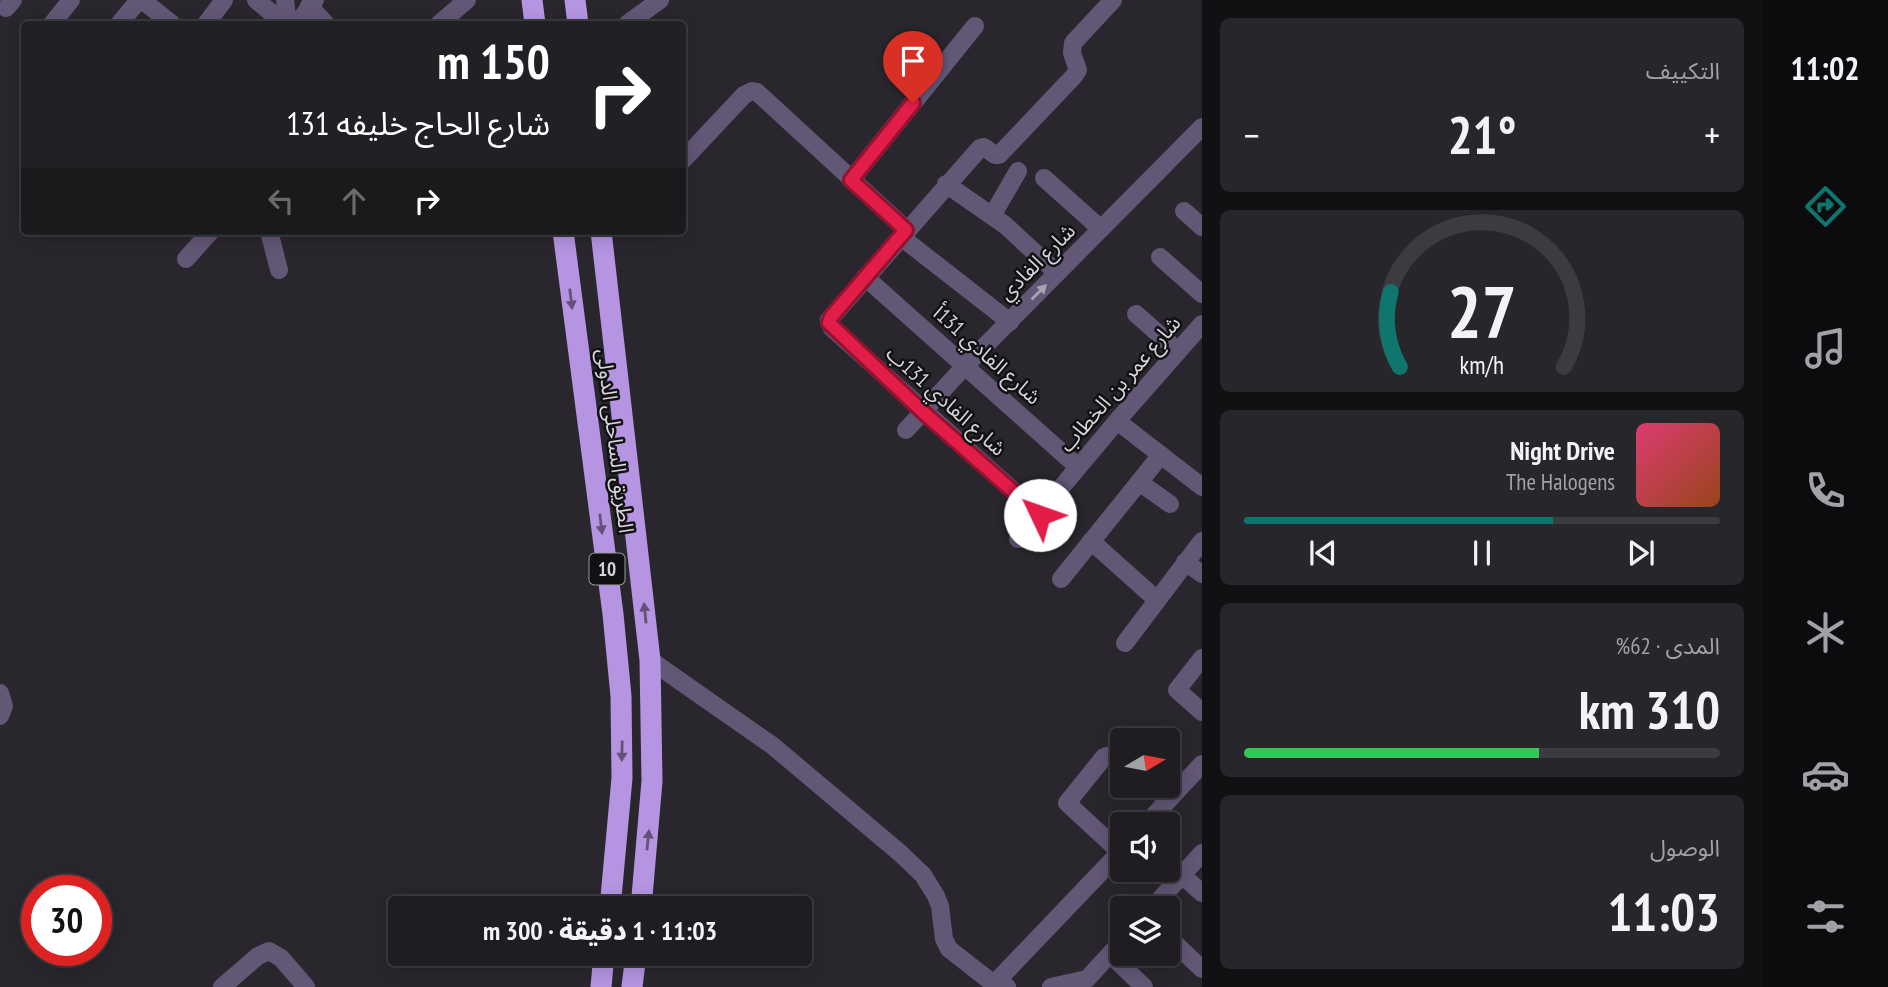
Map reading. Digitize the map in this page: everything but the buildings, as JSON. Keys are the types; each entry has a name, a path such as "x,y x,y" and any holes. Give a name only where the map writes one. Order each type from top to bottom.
{"highway":[{"path":"532,0 535,21"},
{"path":"575,0 578,21"},
{"name":"الطريق الساحلى الدولى","path":"564,235 621,696 622,778 611,896"},
{"name":"الطريق الساحلى الدولى","path":"601,235 650,660 652,781 642,896"},
{"path":"601,987 603,966"},
{"path":"632,987 635,966"}],"street":[{"path":"54,21 71,0"},
{"path":"122,21 140,0 168,21"},
{"path":"208,21 224,0"},
{"path":"256,0 282,21"},
{"path":"285,0 286,21"},
{"path":"442,21 467,0"},
{"path":"631,21 660,0"},
{"path":"865,277 982,147 999,155 1074,76 1078,70 1072,53 1073,44 1113,0"},
{"path":"299,21 312,3 324,21"},
{"path":"851,180 975,26"},
{"path":"686,157 744,95 757,92 904,234 1010,322"},
{"name":"شارع الفادي","path":"906,430 965,366 1202,127"},
{"path":"992,216 1018,171"},
{"path":"1044,178 1101,229"},
{"path":"947,184 992,216 1057,273"},
{"path":"1184,211 1202,227"},
{"path":"186,259 207,235"},
{"path":"271,235 279,270"},
{"path":"1160,257 1202,295"},
{"name":"شارع الفادي 131ب","path":"865,277 831,317 829,323 832,328 1040,515"},
{"name":"شارع الفادي 131أ","path":"865,277 1078,467"},
{"path":"1136,314 1178,351"},
{"name":"شارع عمر بن الخطاب","path":"1018,539 1202,324"},
{"path":"1117,421 1202,487"},
{"path":"1061,579 1161,455"},
{"path":"1139,482 1170,504"},
{"path":"1091,541 1157,600"},
{"path":"1125,643 1202,541"},
{"path":"1185,562 1202,574"},
{"path":"1202,659 1177,690 1202,712"},
{"path":"650,660 773,746 900,853 923,875 936,895 944,939 949,949 1001,986 1110,863"},
{"path":"0,693 4,706 0,716"},
{"path":"1110,755 1104,757 1067,801 1068,806 1110,842"},
{"path":"1158,812 1202,764"},
{"path":"1163,896 1202,853"},
{"path":"1182,875 1202,893"},
{"path":"1180,948 1202,969"},
{"path":"222,987 258,956 270,951 281,958 306,987"},
{"path":"1051,987 1090,977 1110,955"},
{"path":"1129,966 1144,987"}],"route":[{"path":"913,103 851,180 906,230 831,317 829,323 923,412 1040,515"}]}
